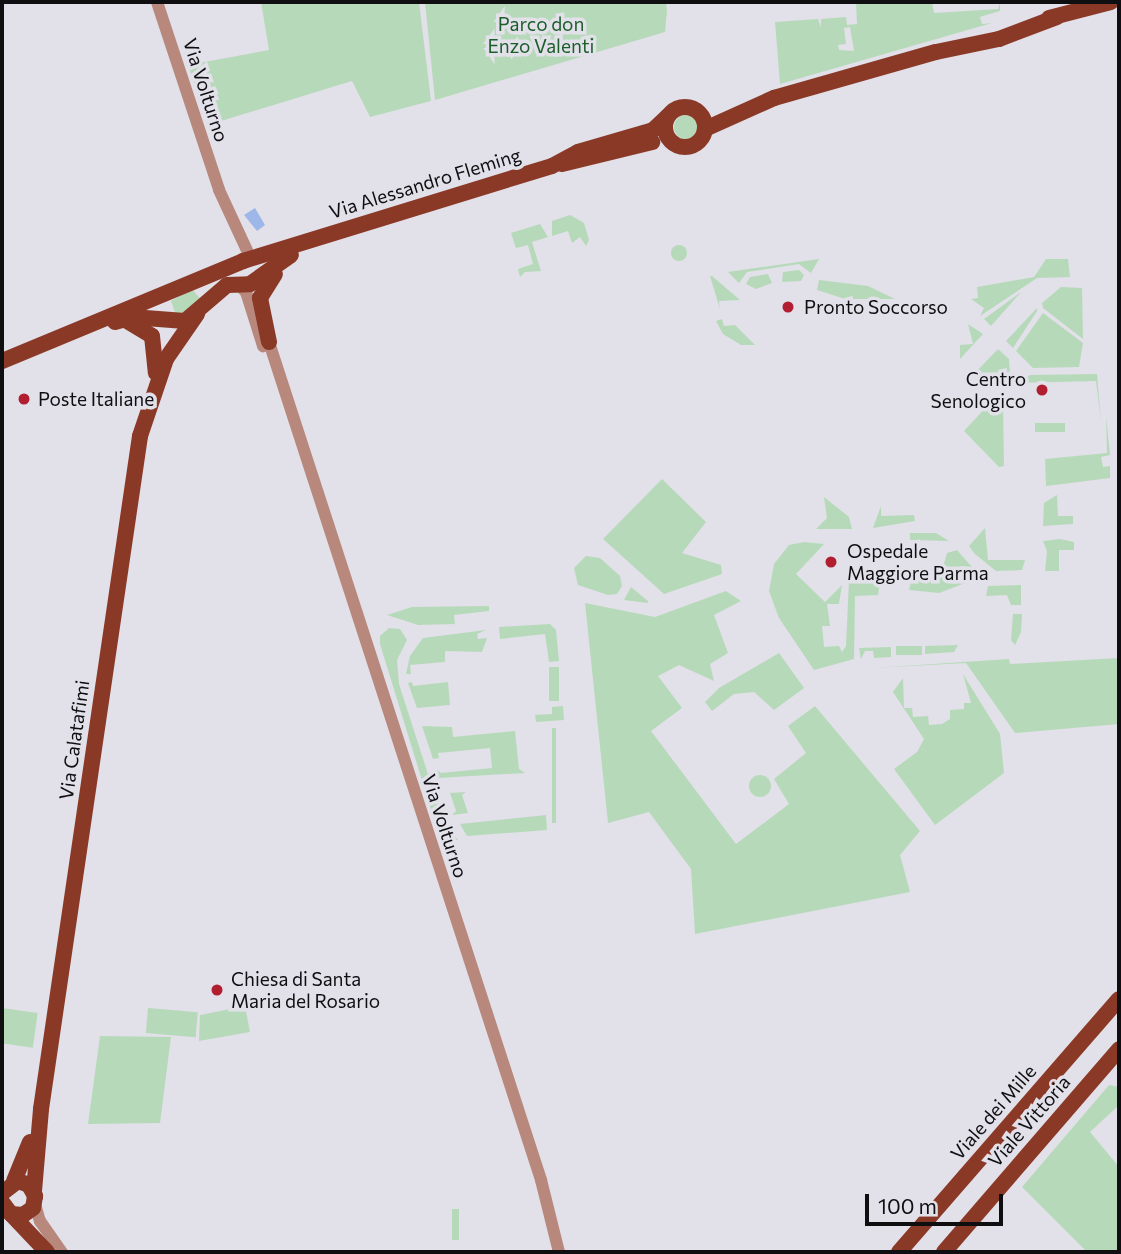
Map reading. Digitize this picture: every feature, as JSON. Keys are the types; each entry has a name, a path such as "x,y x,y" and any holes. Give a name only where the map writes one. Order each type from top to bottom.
{"main road":[{"name":"Via Alessandro Fleming","path":"2,361 251,259 552,166 575,153 651,131 679,108 706,113 774,98 933,53 1036,19 1057,17 1111,2"},
{"name":"Via Alessandro Fleming","path":"552,166 578,164 656,141 693,146 705,129 774,98"},
{"path":"695,109 705,129"},
{"path":"668,116 665,130 673,143"},
{"name":"Via Alessandro Fleming","path":"257,279 310,241"},
{"path":"269,342 262,290 297,252"},
{"path":"251,259 258,265 257,279"},
{"name":"Via Calatafimi","path":"34,1198 41,1109 139,442 166,359 197,314 224,287 237,283 249,285 257,279"},
{"path":"2,373 118,321 132,317 169,316 173,292"},
{"name":"Via Calatafimi","path":"166,359 169,316 197,314"},
{"name":"Via Calatafimi","path":"118,321 142,327 152,336 158,378"},
{"name":"Viale dei Mille","path":"899,1252 1119,999"},
{"name":"Viale Vittoria","path":"944,1252 1119,1048"},
{"name":"Via Calatafimi","path":"6,1196 41,1109"},
{"path":"26,1182 34,1198 27,1213 6,1196 26,1182"},
{"path":"6,1196 47,1252"}],"street":[{"name":"Via Volturno","path":"157,2 219,190 235,256 228,268"},
{"name":"Via Volturno","path":"219,190 251,259"},
{"name":"Via Volturno","path":"257,279 255,298 290,414 541,1180 559,1252"},
{"name":"Via Volturno","path":"237,283 246,292 279,396 290,414"},
{"path":"34,1198 40,1221 62,1252"}],"green space":[{"path":"261,2 419,2 431,101 370,117 352,81 208,125 188,65 269,50"},
{"name":"Parco don Enzo Valenti","path":"425,2 666,2 667,11 665,32 435,100"},
{"path":"856,2 932,2 934,13 998,9 1000,2 1000,11 980,17 982,24 992,23 780,84 775,22 818,19 821,27 821,19 846,17 847,25 857,24","holes":["850,27 854,51 839,50 838,45 846,44 844,28"]},
{"path":"686,115 694,119 698,127 694,135 686,139 678,135 674,127 678,119"},
{"path":"570,215 584,223 589,240 586,246 580,237 572,243 568,231 552,236 552,221"},
{"path":"540,224 548,237 532,242 541,271 525,272 520,277 518,269 533,264 528,245 516,248 511,233"},
{"path":"679,245 687,253 679,261 671,253"},
{"path":"819,259 811,273 799,264 747,272 739,283 728,272"},
{"path":"1046,259 1068,259 1070,277 1037,278 980,316 984,308 971,299 978,298 977,287 1034,277"},
{"path":"799,270 804,275 801,281 782,282 783,272"},
{"path":"768,274 772,283 756,289 746,284 750,277"},
{"path":"710,276 740,300 719,301 720,309"},
{"path":"819,280 868,286 895,299 845,299 817,290"},
{"path":"1061,287 1082,288 1083,339 1043,308 1042,303"},
{"path":"192,289 201,300 187,314 176,315 171,301"},
{"path":"1021,292 991,326 984,319"},
{"path":"1037,308 1037,311 1013,348 1006,341"},
{"path":"1043,313 1083,343 1079,367 1033,368 1016,351"},
{"path":"722,319 724,326 735,325 755,345 741,345 723,334 716,321"},
{"path":"968,324 983,334 960,359 960,345 973,344"},
{"path":"998,349 1009,359 1010,374 974,374"},
{"path":"1097,374 1101,422 1096,381 1016,383 1030,375"},
{"path":"989,404 1003,404 1004,466 999,467 964,431"},
{"path":"1106,416 1110,455 1101,457 1103,467 1110,466 1110,478 1046,486 1045,459 1107,453"},
{"path":"1035,423 1065,423 1065,432 1035,432"},
{"path":"662,479 706,522 682,553 721,565 722,574 664,594 603,539"},
{"path":"1057,495 1058,516 1073,516 1073,524 1043,526 1044,503"},
{"path":"824,497 849,517 852,529 816,529 827,518"},
{"path":"881,506 881,516 914,515 915,521 873,528"},
{"path":"985,528 988,560 1025,560 1022,570 996,571 975,554 969,546"},
{"path":"910,533 936,533 949,541 910,540"},
{"path":"1060,539 1074,542 1074,550 1059,550 1059,571 1045,571 1047,551 1043,541"},
{"path":"804,542 824,544 796,574 825,602 842,585 839,604 827,604 830,626 822,626 824,647 839,646 842,652 846,646 849,580 880,582 878,595 855,596 854,659 814,670 779,618 769,591 774,564 789,545"},
{"path":"957,550 977,573 976,579 939,593 909,590 912,578 940,578 947,553"},
{"path":"586,556 600,558 620,576 622,586 617,594 608,595 578,585 574,568"},
{"path":"1021,585 1021,605 1011,605 1007,595 986,596 988,586"},
{"path":"631,587 648,601 648,603 624,600"},
{"path":"726,591 741,601 714,615 728,653 710,664 714,681 679,665 658,676 682,708 651,731 736,844 789,804 774,779 806,753 788,726 815,706 920,831 900,855 910,892 695,934 691,869 649,812 608,823 585,603 655,617"},
{"path":"489,606 489,611 454,615 455,624 418,625 387,615 412,607"},
{"path":"1013,614 1022,614 1021,632 1015,645 1011,640"},
{"path":"550,624 556,630 559,661 549,662 545,634 500,639 499,627"},
{"path":"389,628 400,629 407,640 397,660 399,684 445,827 458,840 441,842 380,644 380,636"},
{"path":"486,630 477,634 478,639 487,638 482,652 445,651 445,662 410,665 411,674 406,674 410,656 423,638"},
{"path":"958,645 954,652 925,654 925,646"},
{"path":"896,646 922,646 922,655 896,655"},
{"path":"891,647 891,657 874,658 873,651 865,651 861,659 859,648"},
{"path":"779,653 804,688 774,710 754,692 734,694 712,711 705,702 719,688"},
{"path":"1119,658 1119,724 1015,733 966,663 873,668 1009,659 1010,664"},
{"path":"549,667 559,667 559,701 549,701"},
{"path":"963,674 1000,734 1004,773 935,825 894,769 917,752 924,739 893,692 903,678 904,708 912,708 913,717 928,716 929,725 942,724 950,719 950,710 964,709 964,703 971,703"},
{"path":"412,682 413,686 448,682 450,705 417,708 408,683"},
{"path":"563,706 564,720 536,722 535,715 552,714 552,707"},
{"path":"422,726 452,727 453,737 515,731 519,769 525,773 438,778 436,769 441,773 492,768 490,748 438,753 439,758 433,759"},
{"path":"552,728 556,728 556,823 552,823"},
{"path":"760,775 768,778 771,786 768,794 760,797 752,794 749,786 752,778"},
{"path":"466,792 462,795 468,813 452,815 456,811 450,793"},
{"path":"546,815 547,830 467,836 460,824"},
{"path":"245,1006 250,1032 199,1041 200,1015"},
{"path":"2,1008 38,1013 33,1048 2,1043"},
{"path":"148,1008 198,1012 196,1037 146,1033"},
{"path":"100,1036 171,1037 160,1123 88,1124"},
{"path":"1109,1085 1119,1087 1119,1105 1090,1132 1119,1167 1119,1252 1087,1252 1022,1187"},
{"path":"452,1209 459,1209 459,1240 452,1240"}],"water":[{"path":"255,208 265,225 257,231 244,215"}],"place":[{"name":"Pronto Soccorso","path":"788,307"},
{"name":"Centro Senologico","path":"1042,390"},
{"name":"Poste Italiane","path":"24,399"},
{"name":"Ospedale Maggiore Parma","path":"831,562"},
{"name":"Chiesa di Santa Maria del Rosario","path":"217,990"}]}
